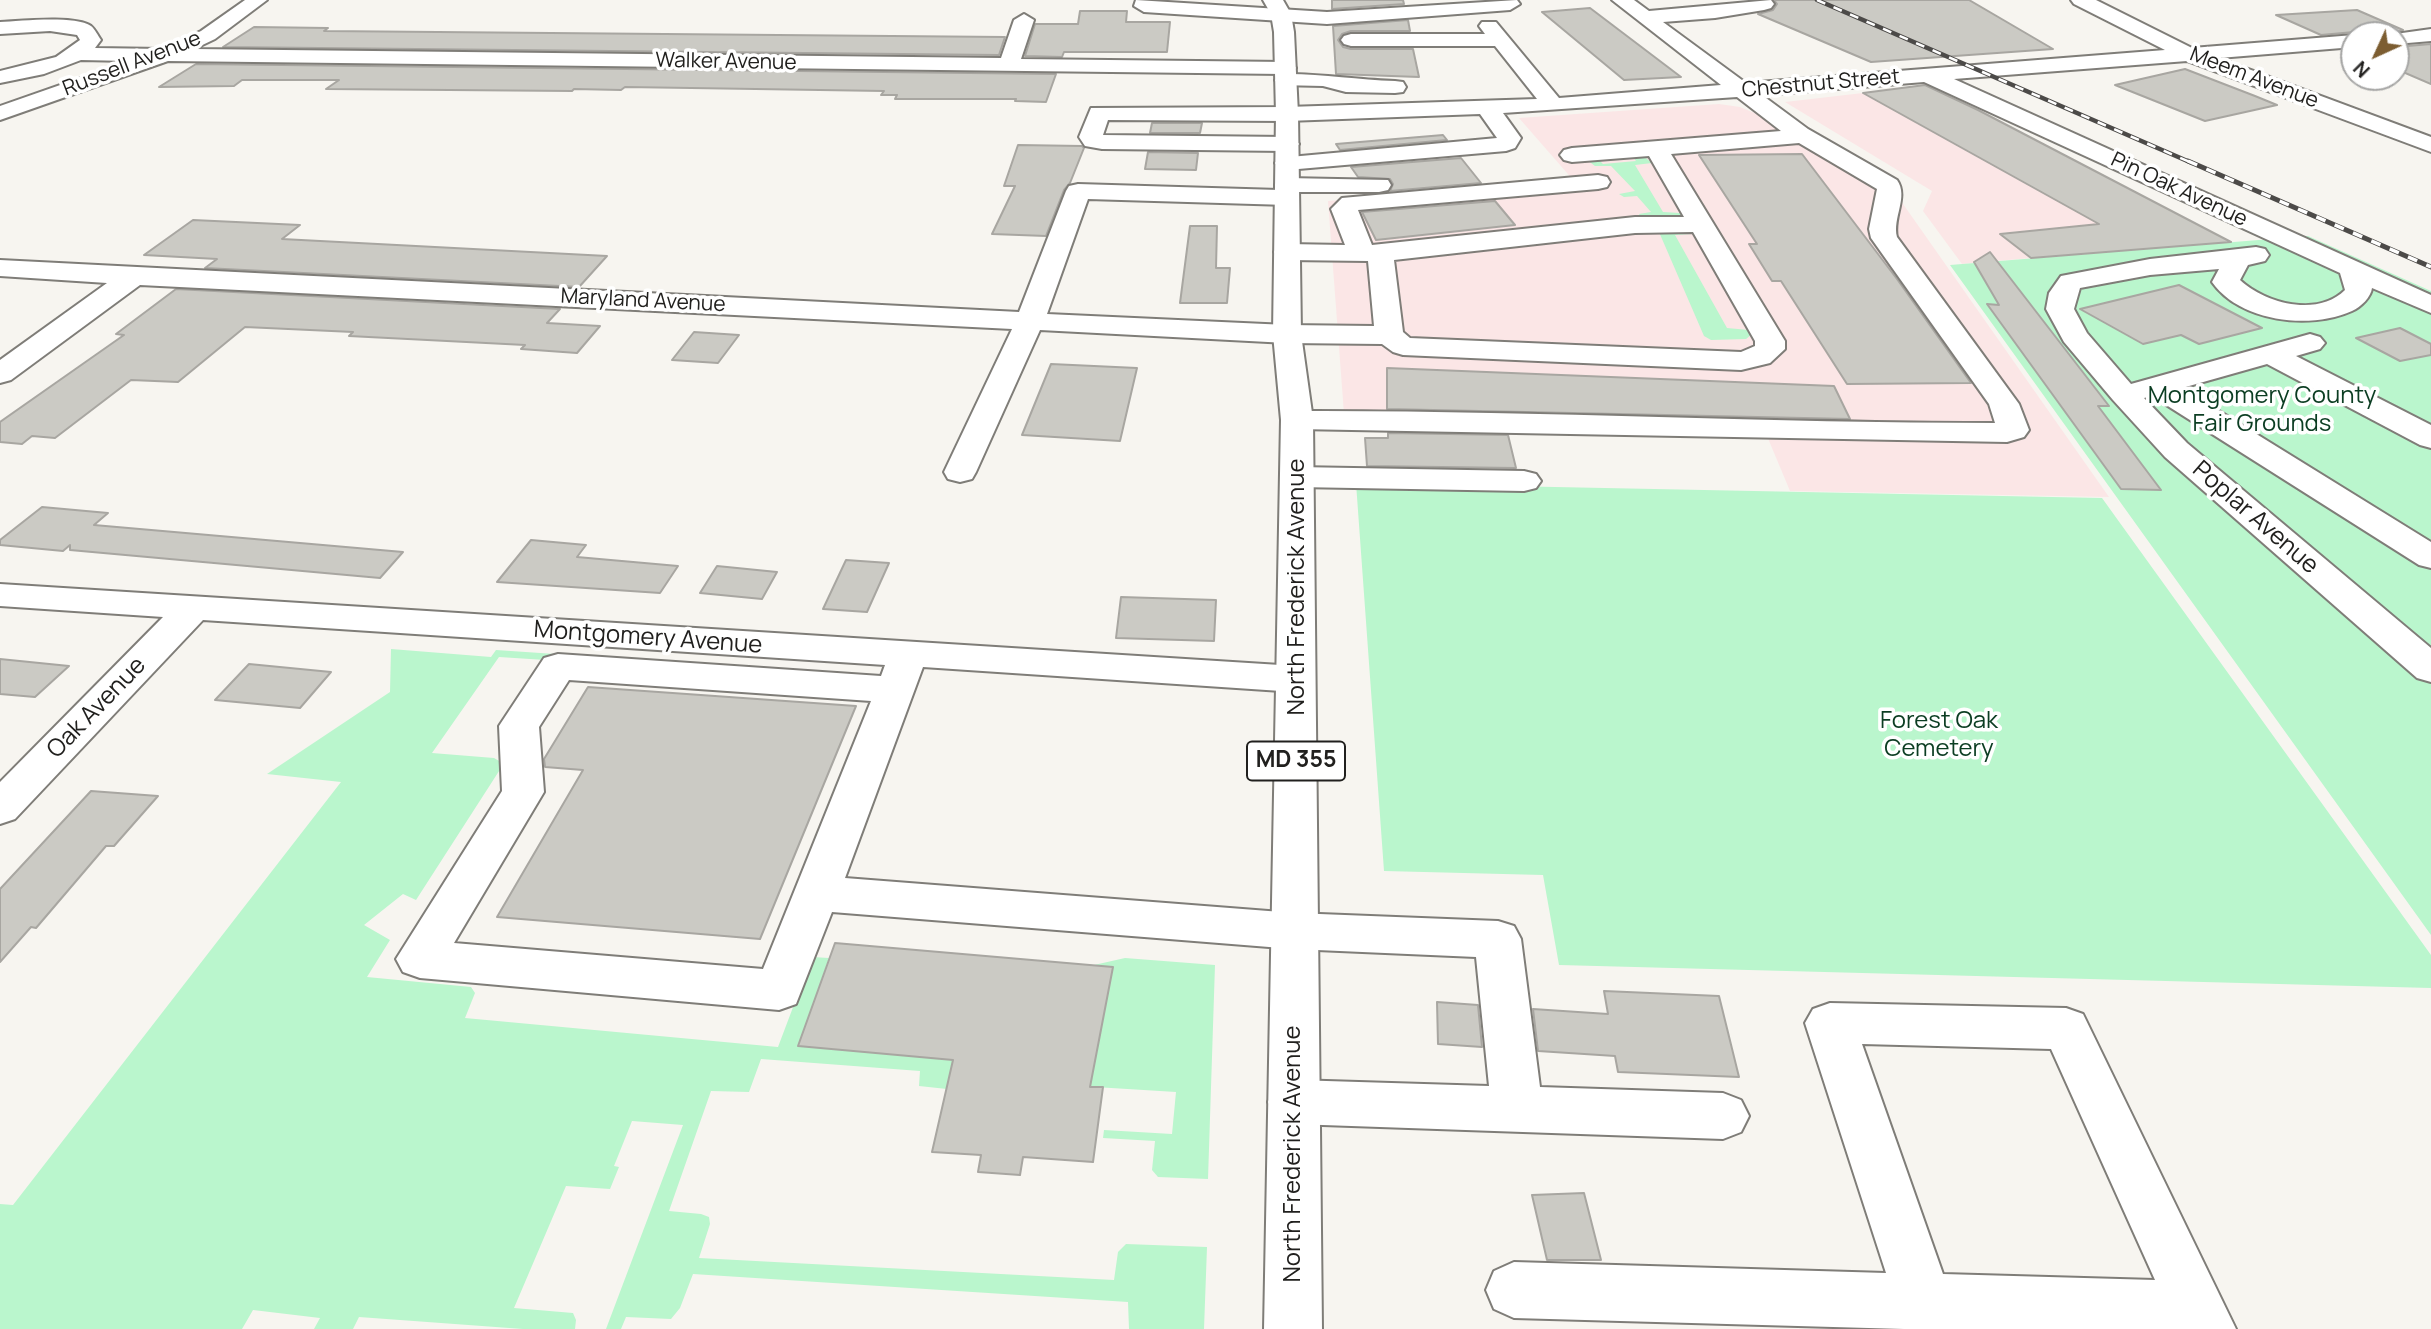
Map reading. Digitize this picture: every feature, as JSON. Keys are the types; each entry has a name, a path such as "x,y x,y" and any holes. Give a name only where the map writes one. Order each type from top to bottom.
{"street":[{"name":"Russell Avenue","path":"0,113 166,55 208,36 257,0"},
{"path":"1279,15 1301,0"},
{"path":"1297,421 1387,420 1882,433 2012,431 2006,406 1884,238 1882,229 1890,190 1888,185 1802,136 1622,0"},
{"path":"2081,0 2087,0"},
{"name":"Meem Avenue","path":"2081,0 2431,145"},
{"path":"2117,0 2188,44"},
{"path":"1145,3 1216,12 1327,18 1510,4"},
{"path":"1646,17 1715,12 1764,4"},
{"path":"41,25 64,12 63,8"},
{"path":"1279,15 1320,33 1346,40 1494,33 1553,105"},
{"name":"North Frederick Avenue","path":"1279,15 1286,74 1287,334 1297,421 1293,1329"},
{"path":"1009,65 1024,20"},
{"path":"0,28 41,25 76,28 90,36 89,44 75,54 37,69 0,77"},
{"path":"2264,28 2301,45"},
{"path":"2410,37 2431,35"},
{"name":"Chestnut Street","path":"1287,173 1093,141 1091,137 1099,113 1287,114 1526,107 1927,75 2188,44 2301,45 2340,42"},
{"name":"Walker Avenue","path":"75,54 1009,65 1286,74 1346,86 1468,89 1484,109"},
{"name":"Pin Oak Avenue","path":"1927,75 2431,305"},
{"path":"1526,107 1638,225"},
{"path":"960,472 1030,320 1078,191 1287,173 1507,143 1509,138 1484,109"},
{"path":"1287,173 1367,186 1571,154 1802,136"},
{"path":"1571,154 1351,203 1344,209 1371,253 1389,335 1397,343 1412,347 1729,360 1760,357 1770,349 1770,341 1656,148"},
{"path":"1287,252 1371,253 1638,225 1701,224"},
{"path":"2299,245 2237,259 2226,282 2234,292 2255,302 2305,313 2344,307 2354,300 2359,291 2352,269"},
{"name":"Poplar Avenue","path":"2237,259 2150,267 2071,282 2063,293 2060,309 2074,336 2176,450 2431,669"},
{"name":"Maryland Avenue","path":"0,268 134,277 1287,334 1389,335"},
{"path":"0,374 134,277"},
{"path":"2124,394 2310,343"},
{"path":"2270,354 2431,438"},
{"path":"2156,385 2431,557"},
{"path":"1297,477 1524,481"},
{"name":"Montgomery Avenue","path":"0,595 193,608 901,673 1296,679"},
{"name":"Oak Avenue","path":"0,808 193,608"},
{"path":"558,667 901,673 779,990 420,959 523,792 519,726 558,667"},
{"path":"817,893 1294,931 1498,939 1517,1110"},
{"path":"1514,1290 1928,1315 2202,1319 2066,1029 1830,1023 1928,1315"},
{"path":"1294,1102 1723,1116"}],"shaded area":[{"path":"1863,93 2099,224 2001,233 2031,258 1962,264 1923,211 1932,191 1785,102"},
{"path":"1719,104 1740,107 1757,114 1896,194 2109,497 1790,491 1767,436 1345,427 1328,201 1574,181 1519,118"}],"green space":[{"path":"1642,155 1652,163 1635,165 1663,212 1680,213 1683,216 1640,216 1639,214 1651,212 1637,196 1624,197 1619,194 1635,191 1611,166 1595,166 1587,160 1598,159 1603,164 1636,161 1633,157"},
{"path":"1691,231 1691,234 1675,235 1727,328 1749,330 1751,335 1746,339 1711,340 1704,336 1659,232"},
{"name":"Montgomery County Fair Grounds","path":"2308,236 2431,291 2431,935 1950,265"},
{"name":"Forest Oak Cemetery","path":"1356,483 2102,498 2431,955 2431,988 1559,965 1543,875 1384,871"},
{"path":"391,649 491,657 496,650 866,675 856,680 499,657 432,753 494,758 501,762 501,768 416,900 403,894 364,925 390,940 367,977 471,987 475,993 465,1018 778,1047 812,957 829,958 798,1046 1113,967 1094,965 1125,958 1215,965 1208,1179 1158,1177 1152,1170 1155,1141 1103,1138 1104,1130 1172,1134 1176,1092 949,1078 947,1089 919,1086 920,1071 761,1059 749,1092 711,1091 669,1211 709,1217 710,1224 699,1258 1114,1280 1118,1252 1126,1244 1207,1247 1204,1329 1129,1329 1128,1302 693,1274 680,1308 671,1319 626,1317 621,1329 606,1329 683,1125 632,1121 614,1166 619,1167 610,1189 566,1186 514,1308 573,1313 576,1320 575,1329 523,1329 359,1317 353,1329 314,1329 320,1318 253,1310 242,1329 0,1329 0,1204 13,1205 341,782 267,774 390,692"}],"building":[{"path":"1332,0 1403,0 1404,4 1332,9"},
{"path":"1774,0 1969,0 2053,49 1871,62 1758,14 1773,10 1777,4"},
{"path":"1590,8 1681,77 1624,80 1542,12"},
{"path":"2357,10 2382,21 2340,21 2340,33 2321,35 2276,15"},
{"path":"1080,11 1127,11 1126,22 1170,22 1167,52 1064,52 1062,57 1025,56 1035,24 1078,24"},
{"path":"1408,20 1410,31 1351,31 1342,34 1338,40 1343,47 1351,49 1413,49 1419,77 1336,74 1333,26"},
{"path":"254,27 328,28 324,31 1005,37 999,55 223,47"},
{"path":"2431,44 2431,84 2410,75 2410,46"},
{"path":"196,64 1056,74 1046,102 1015,101 1016,99 895,99 897,95 881,95 884,91 625,87 621,90 572,91 326,89 339,80 242,80 234,86 159,87"},
{"path":"2185,69 2277,105 2205,121 2115,85"},
{"path":"1925,85 2231,242 2031,258 2000,234 2099,224 1863,93"},
{"path":"1152,123 1202,123 1200,133 1150,133"},
{"path":"1443,135 1447,140 1340,150 1336,144"},
{"path":"1018,145 1084,148 1046,236 992,234 1015,186 1004,186"},
{"path":"1148,152 1198,153 1196,170 1145,169"},
{"path":"1802,154 1897,279 1971,383 1847,384 1781,281 1772,281 1749,244 1757,244 1699,155"},
{"path":"1461,158 1481,183 1390,191 1393,184 1390,179 1358,177 1351,167"},
{"path":"1495,201 1515,225 1376,240 1362,212"},
{"path":"193,220 300,225 282,239 607,256 579,287 205,268 217,259 144,255"},
{"path":"1190,226 1217,226 1216,268 1230,268 1227,303 1180,303"},
{"path":"1990,252 2109,406 2098,406 2161,490 2121,489 1987,304 1999,305 1974,262"},
{"path":"2179,285 2262,328 2199,344 2181,335 2143,344 2080,309"},
{"path":"176,289 560,309 547,323 600,326 577,353 521,349 525,345 349,336 353,332 245,327 178,382 131,380 55,438 32,436 22,444 0,442 0,422 124,335 116,334"},
{"path":"2400,328 2431,344 2431,355 2400,361 2356,338"},
{"path":"694,332 739,335 718,363 672,360"},
{"path":"1051,364 1137,368 1120,441 1022,435"},
{"path":"1387,368 1834,386 1850,419 1387,409"},
{"path":"1388,433 1508,435 1516,468 1367,466 1365,438 1388,438"},
{"path":"42,507 108,513 94,525 403,552 380,578 70,550 70,545 63,551 0,545 0,540"},
{"path":"531,540 586,545 577,557 678,566 660,593 497,582"},
{"path":"846,560 889,563 867,612 823,609"},
{"path":"717,566 777,572 762,599 700,593"},
{"path":"1121,597 1216,600 1214,641 1116,638"},
{"path":"0,659 69,666 35,697 0,694"},
{"path":"249,664 331,672 300,708 215,700"},
{"path":"588,687 856,706 760,939 497,917 583,770 545,767 544,759"},
{"path":"91,791 158,796 114,846 106,846 36,928 31,927 0,962 0,889"},
{"path":"835,943 1113,967 1090,1087 1103,1087 1093,1162 1023,1157 1020,1175 978,1172 981,1155 932,1152 953,1060 798,1046"},
{"path":"1604,991 1719,996 1739,1077 1618,1072 1615,1056 1538,1051 1533,1009 1608,1014"},
{"path":"1437,1002 1478,1005 1482,1047 1438,1044"},
{"path":"1584,1193 1601,1260 1547,1260 1532,1195"}],"railway":[{"path":"1817,0 2192,163"},
{"path":"2188,161 2431,267"}]}
